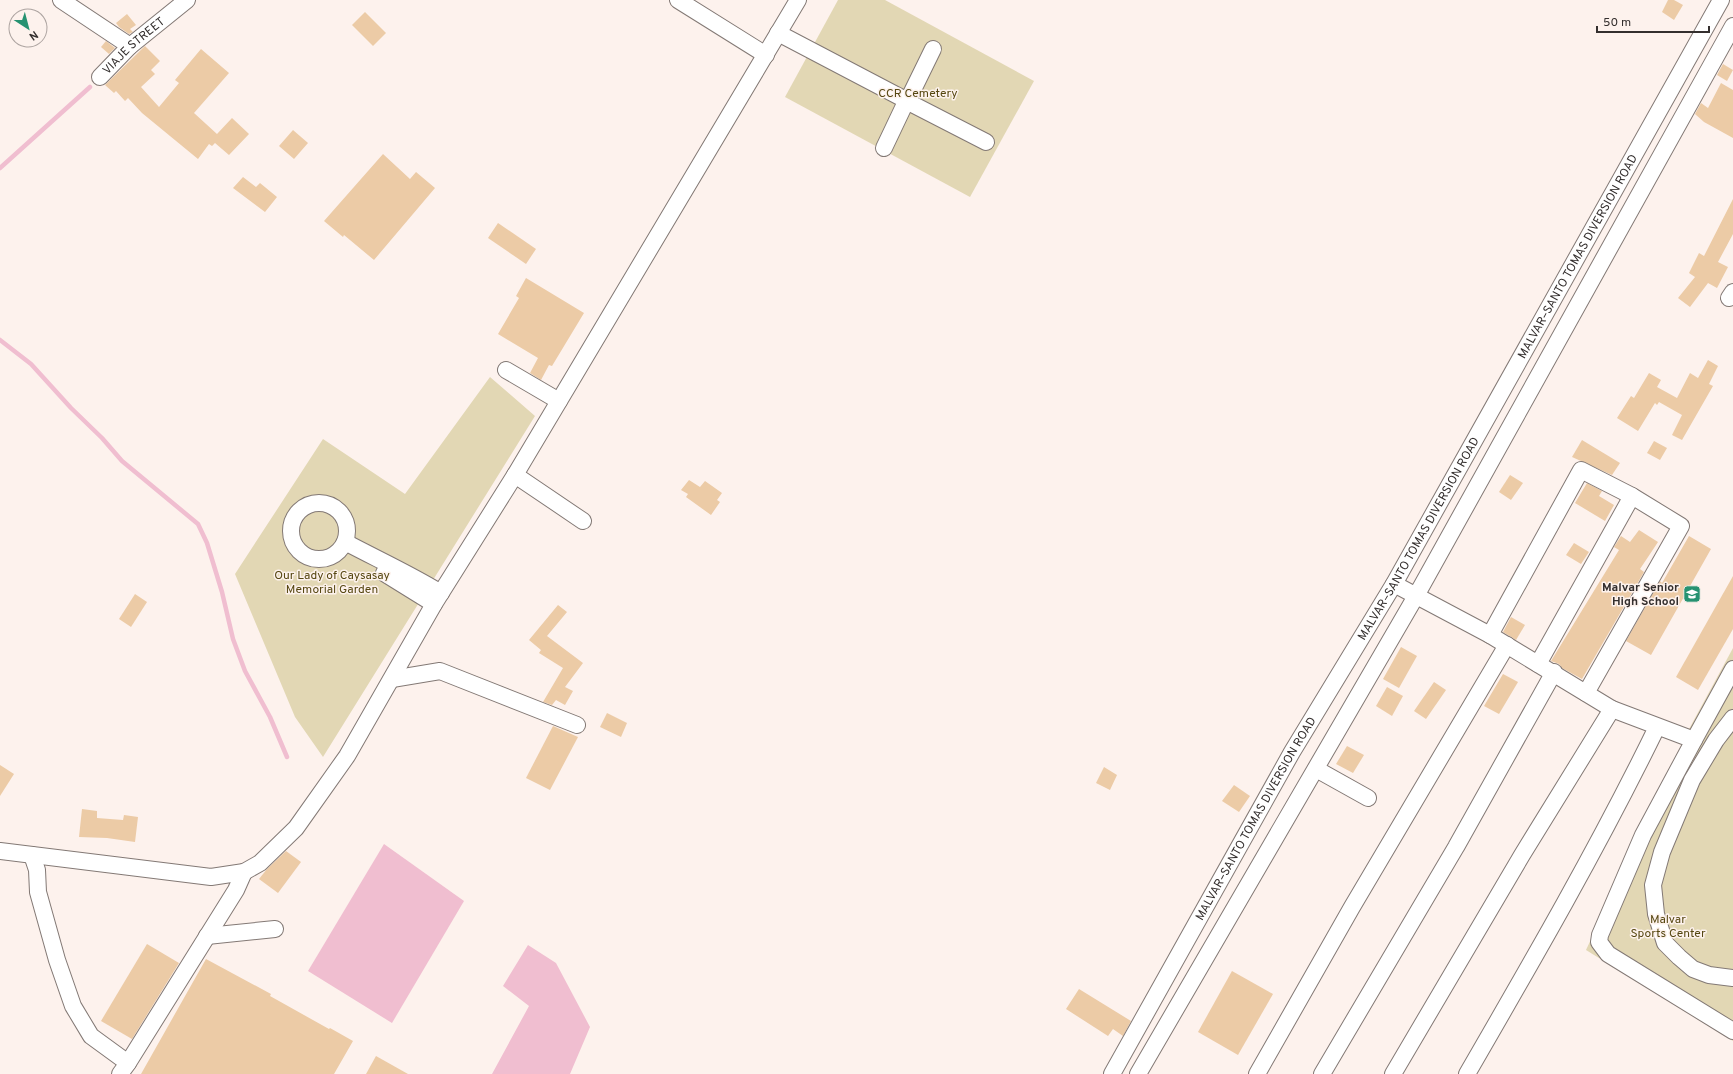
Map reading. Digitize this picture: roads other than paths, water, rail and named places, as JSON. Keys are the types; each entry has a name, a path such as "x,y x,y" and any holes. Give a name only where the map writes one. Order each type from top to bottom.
{"street":[{"path":"61,0 130,46"},
{"name":"VIAJE STREET","path":"100,77 130,46 187,0"},
{"path":"678,0 766,55"},
{"path":"0,851 211,877 244,872 260,863 296,828 347,756 438,598 515,475 798,0"},
{"name":"MALVAR–SANTO TOMAS DIVERSION ROAD","path":"1112,1074 1292,752 1394,584 1721,0"},
{"name":"MALVAR–SANTO TOMAS DIVERSION ROAD","path":"1138,1074 1416,596 1733,26"},
{"path":"778,33 986,142"},
{"path":"884,148 933,48"},
{"path":"506,370 559,401"},
{"path":"1490,634 1581,470 1632,496 1680,526 1586,693"},
{"path":"515,475 583,521"},
{"path":"1538,664 1632,496"},
{"path":"343,546 414,577 438,598"},
{"path":"1394,584 1490,634 1612,709 1694,740"},
{"path":"1260,1073 1352,907 1508,645"},
{"path":"1733,669 1643,834 1600,935 1599,942 1608,954 1733,1031"},
{"path":"392,679 440,671 577,725"},
{"path":"1322,1074 1456,847 1554,672"},
{"path":"1393,1074 1522,855 1612,709"},
{"path":"1733,718 1716,740 1692,780 1662,852 1653,885 1656,914 1665,943 1693,969 1709,975 1733,978"},
{"path":"1467,1074 1624,795 1657,727"},
{"path":"1316,769 1368,798"},
{"path":"32,855 37,870 38,892 57,960 72,1006 91,1036 124,1068 236,890 244,872"},
{"path":"207,936 274,929"}],"waterway":[{"path":"0,168 90,87"},
{"path":"0,340 31,364 122,461 198,524 207,543 222,592 233,639 245,671 270,717 287,757"}],"place":[{"name":"Malvar Senior High School","path":"1692,594"}],"park label":[{"name":"CCR Cemetery","path":"918,93"},
{"name":"Our Lady of Caysasay Memorial Garden","path":"332,582"},
{"name":"Malvar Sports Center","path":"1668,926"}]}
